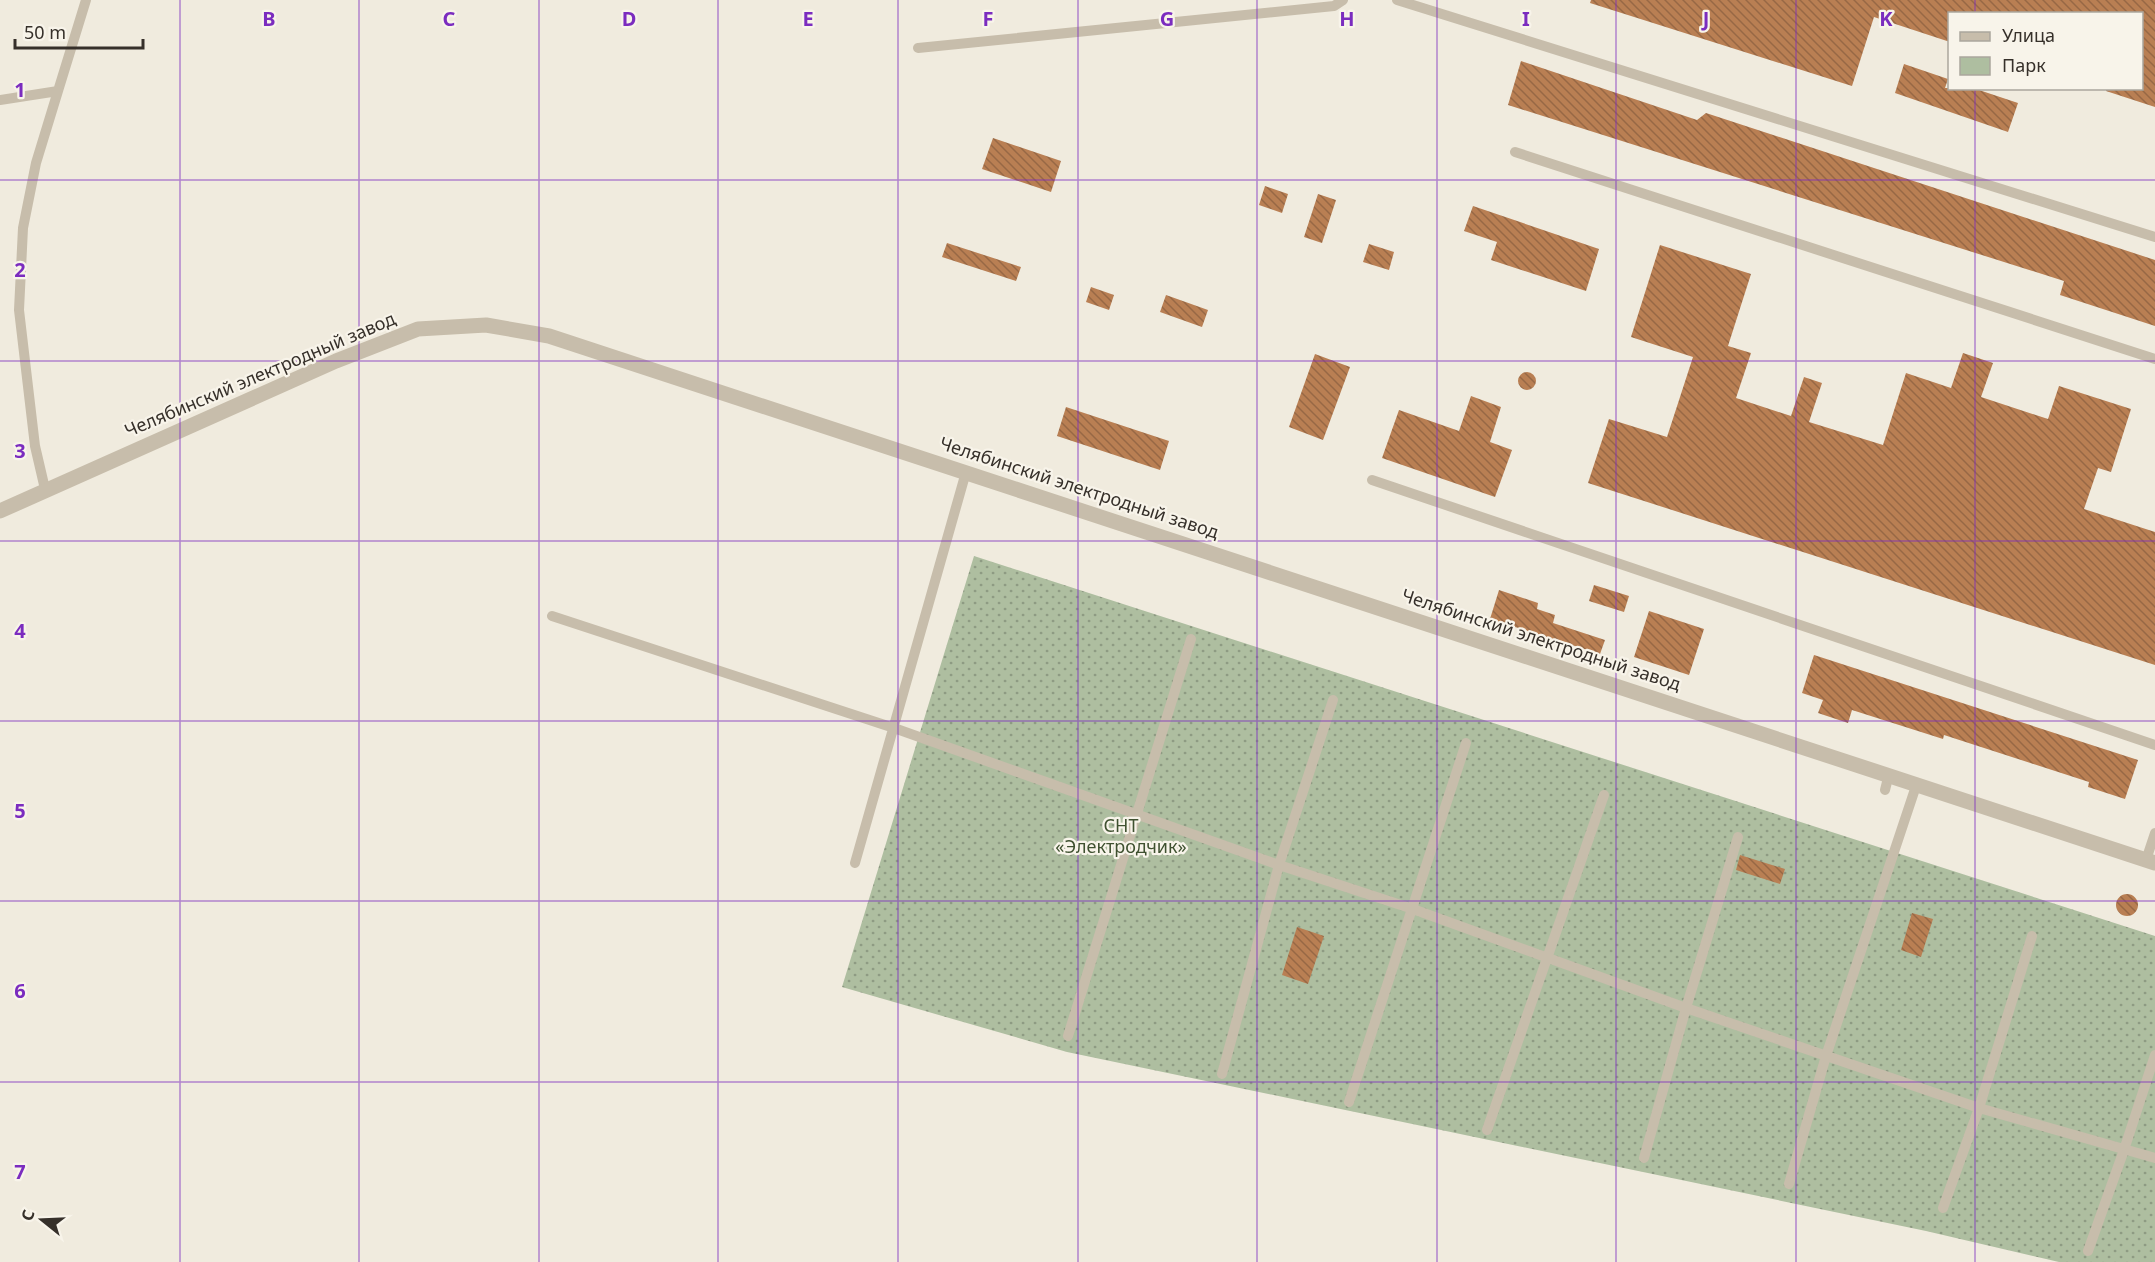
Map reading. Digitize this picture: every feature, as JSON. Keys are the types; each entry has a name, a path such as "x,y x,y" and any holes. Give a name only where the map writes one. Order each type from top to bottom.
{"street":[{"name":"Челябинский электродный завод","path":"0,511 336,361 418,329 486,325 549,336 2151,861"}],"lane":[{"path":"45,489 35,446 19,310 23,228 36,163 86,0"},
{"path":"918,48 1334,6 1343,0"},
{"path":"1397,0 2155,237"},
{"path":"0,100 58,91"},
{"path":"1515,152 2155,359"},
{"path":"855,863 966,472"},
{"path":"1372,480 2155,745"},
{"path":"552,616 894,728 1279,865 1410,908 1686,1008 1979,1108 2155,1158"},
{"path":"1068,1036 1191,639"},
{"path":"1222,1074 1279,865 1333,700"},
{"path":"1349,1102 1410,908 1466,743"},
{"path":"1885,790 1889,774"},
{"path":"1789,1184 1826,1056 1917,783"},
{"path":"1487,1130 1604,795"},
{"path":"2151,861 2155,832"},
{"path":"1644,1158 1686,1008 1738,837"},
{"path":"1943,1208 1979,1108 2032,936"},
{"path":"2088,1251 2155,1054"}],"green space":[{"name":"СНТ «Электродчик»","path":"974,556 2155,936 2155,1262 2059,1262 1926,1231 1067,1052 842,987"}],"building":[{"path":"1591,0 2155,0 2155,107 2106,91 2143,90 2143,12 1948,12 1948,41 1874,17 1852,86 1590,3"},
{"path":"1521,61 1697,120 1706,113 2155,260 2155,326 2060,295 2064,281 1508,105"},
{"path":"1904,64 1948,79 1945,88 1948,90 1979,90 2018,103 2008,132 1895,93"},
{"path":"993,138 1061,161 1051,192 982,169"},
{"path":"1265,186 1288,194 1282,213 1259,205"},
{"path":"1318,194 1336,200 1322,243 1304,237"},
{"path":"1473,206 1599,249 1586,291 1491,260 1497,242 1464,231"},
{"path":"947,243 1021,267 1016,281 942,257"},
{"path":"1369,244 1394,252 1389,270 1363,262"},
{"path":"1660,245 1751,274 1728,346 1751,353 1736,398 1791,416 1804,377 1822,383 1809,422 1883,445 1906,373 1951,388 1963,353 1993,363 1981,397 2048,419 2059,386 2131,409 2111,472 2098,468 2084,509 2155,532 2155,665 1588,483 1609,419 1667,437 1693,357 1631,337"},
{"path":"1091,287 1114,295 1109,310 1086,302"},
{"path":"1166,295 1208,310 1202,327 1160,312"},
{"path":"1315,354 1350,367 1323,440 1289,427"},
{"path":"1527,372 1533,375 1536,381 1533,387 1527,390 1521,387 1518,381 1521,375"},
{"path":"1471,396 1501,407 1490,442 1512,450 1495,497 1382,458 1399,410 1459,431"},
{"path":"1066,407 1169,441 1160,470 1057,436"},
{"path":"1594,585 1629,596 1624,612 1589,601"},
{"path":"1499,590 1538,603 1537,609 1555,615 1553,623 1605,640 1600,654 1490,619"},
{"path":"1649,611 1704,629 1689,675 1634,657"},
{"path":"1814,655 2138,760 2125,799 2088,787 2089,782 1944,735 1943,739 1852,710 1848,723 1818,713 1823,700 1802,693"},
{"path":"1740,855 1785,869 1780,884 1736,870"},
{"path":"2127,894 2137,901 2138,905 2131,915 2127,916 2117,909 2116,905 2123,895"},
{"path":"1912,913 1933,919 1921,957 1901,950"},
{"path":"1297,927 1324,936 1308,984 1282,975"}]}
